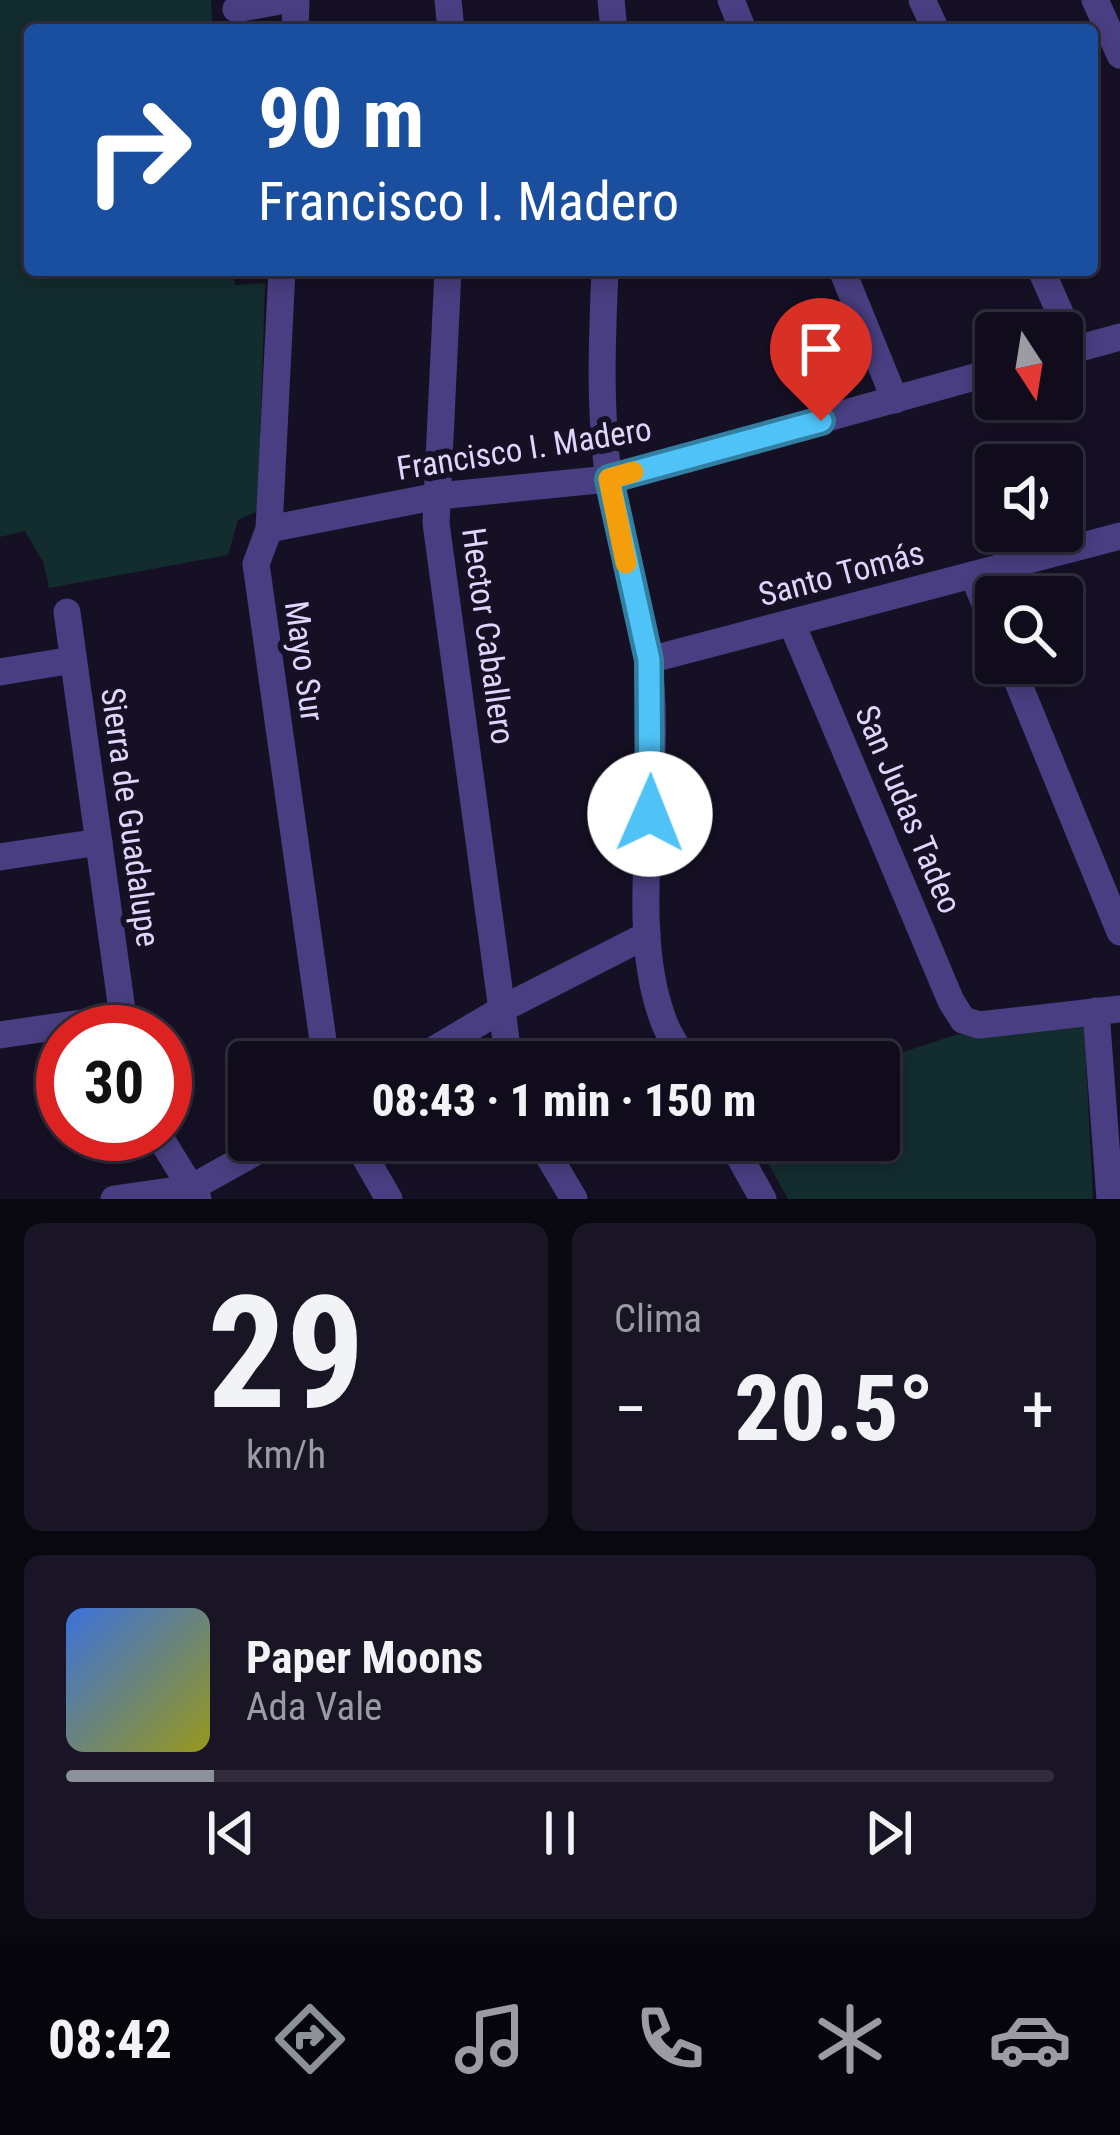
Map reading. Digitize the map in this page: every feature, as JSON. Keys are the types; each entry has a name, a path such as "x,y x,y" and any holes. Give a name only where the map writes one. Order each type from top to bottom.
{"street":[{"path":"236,9 286,0"},
{"path":"1095,0 1120,55"},
{"name":"Mayo Sur","path":"282,276 269,530 256,564 323,1041"},
{"name":"Hector Caballero","path":"448,276 436,523 506,1041"},
{"path":"605,276 609,479 649,660 652,774 647,935 653,982 674,1041"},
{"path":"844,276 895,400"},
{"path":"1043,276 1056,312"},
{"path":"1083,347 1120,337"},
{"name":"Francisco I. Madero","path":"269,530 438,496 609,479 975,377"},
{"name":"Santo Tomás","path":"649,660 1120,536"},
{"path":"973,575 975,580"},
{"name":"Sierra de Guadalupe","path":"67,612 120,1005"},
{"name":"San Judas Tadeo","path":"792,624 962,1020 979,1024 1108,1010"},
{"path":"0,672 74,660"},
{"path":"1019,684 1120,932"},
{"path":"0,857 99,842"},
{"path":"448,1041 647,935"},
{"path":"1108,1010 1114,1168 1110,1199"},
{"path":"0,1035 36,1032"},
{"path":"175,1161 195,1193"},
{"path":"114,1199 195,1193 245,1161"},
{"path":"368,1161 389,1199"},
{"path":"551,1161 574,1199"},
{"path":"742,1161 764,1199"}],"green space":[{"path":"0,0 211,0 213,24 24,24 24,276 234,276 235,285 265,283 258,511 238,520 228,555 49,588 44,564 25,531 0,537"},
{"path":"1084,1023 1093,1199 788,1199 767,1161 900,1161 900,1053 955,1035"}],"slow traffic":[{"path":"626,563 609,479 633,472"}],"route":[{"path":"650,814 649,660 609,479 821,421"}]}
